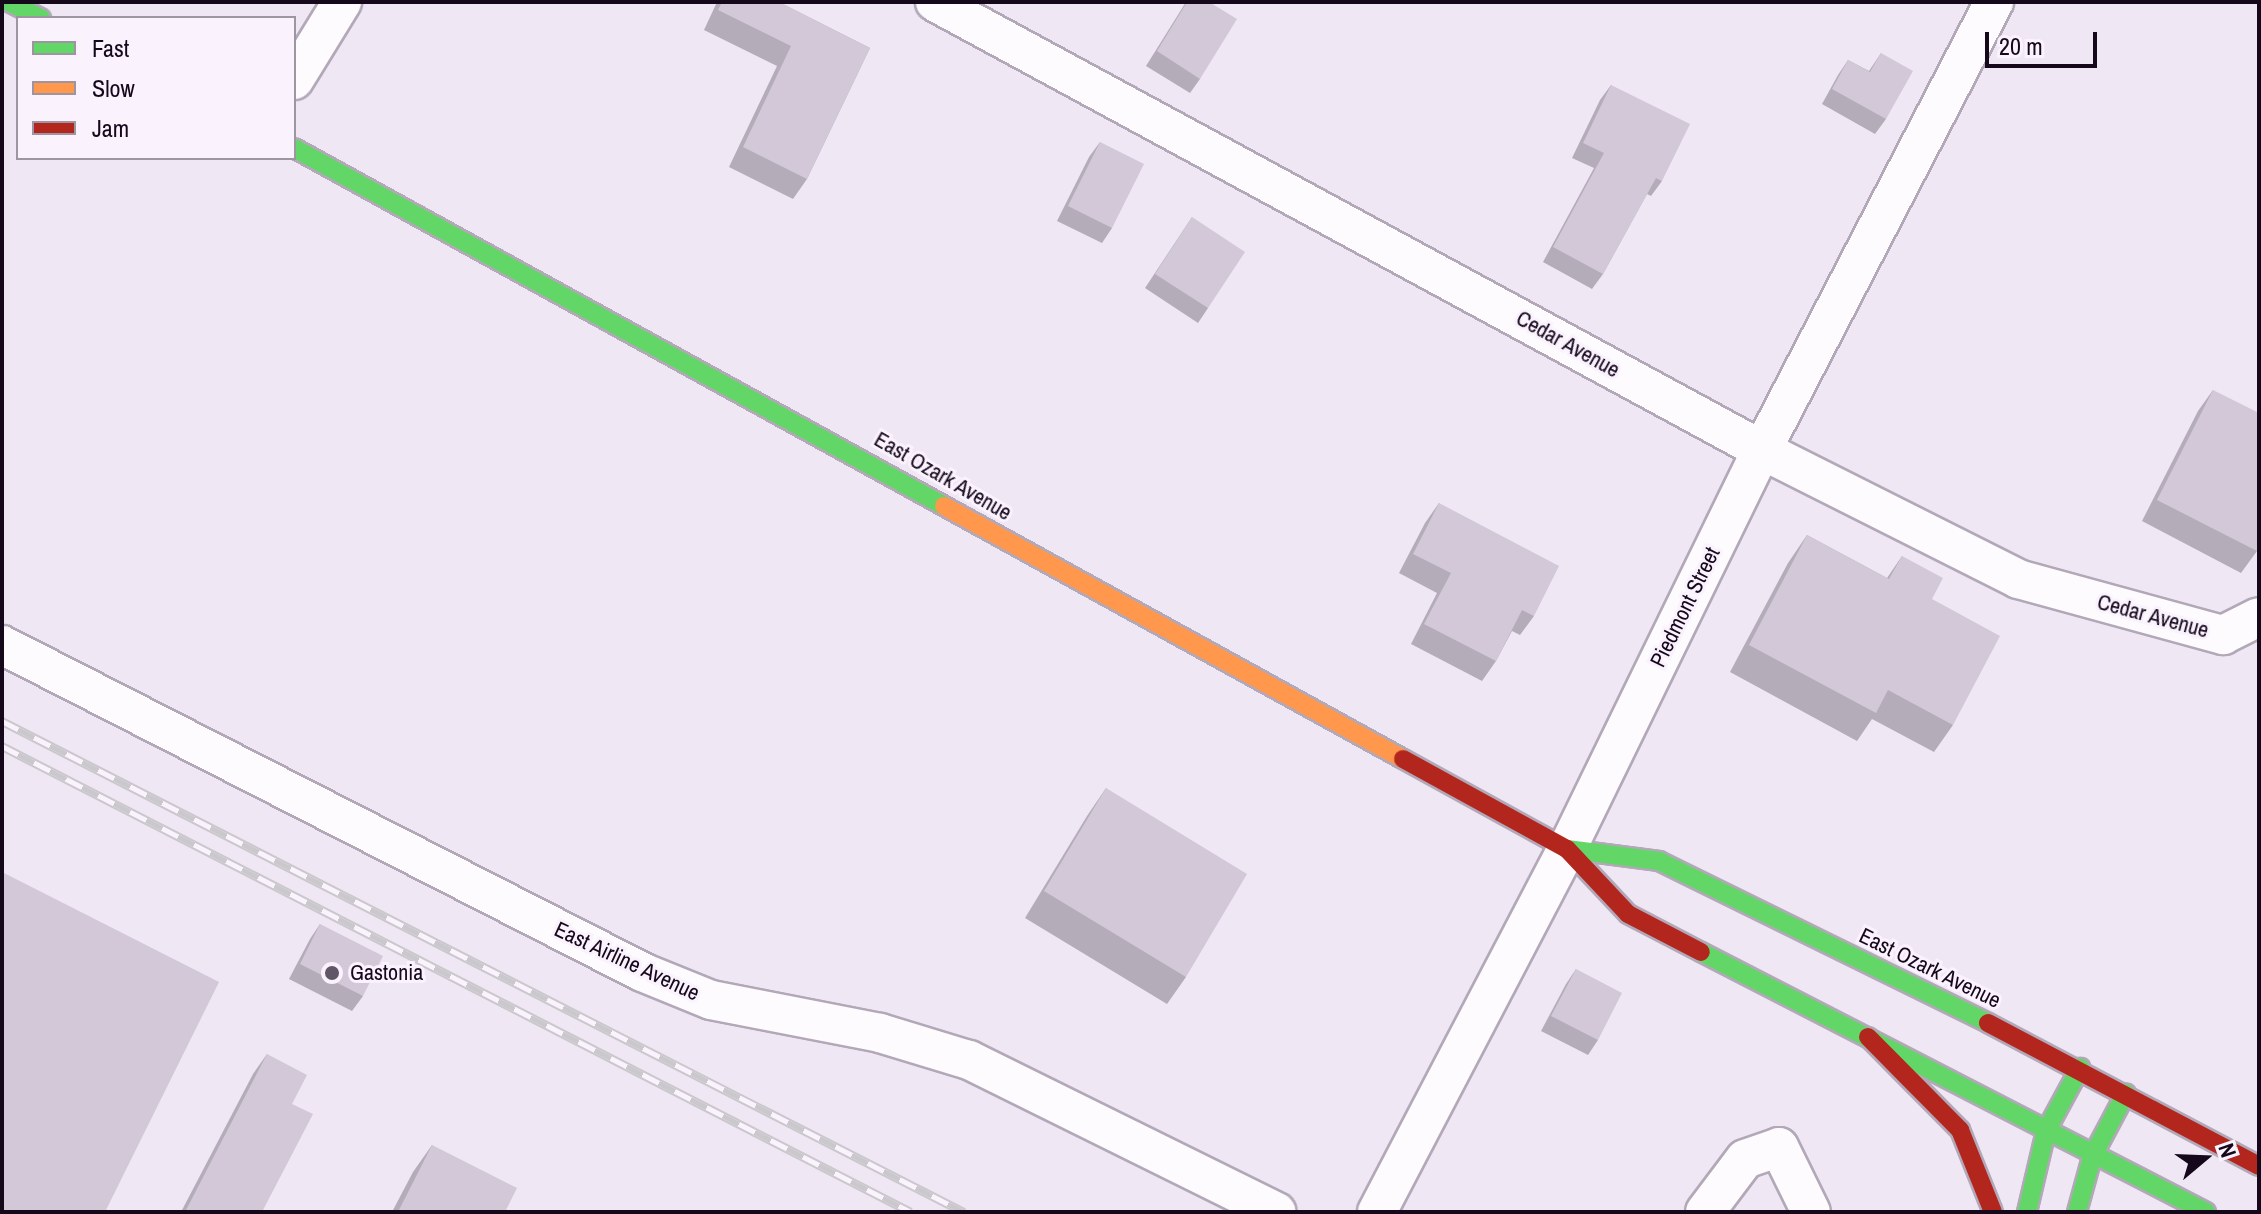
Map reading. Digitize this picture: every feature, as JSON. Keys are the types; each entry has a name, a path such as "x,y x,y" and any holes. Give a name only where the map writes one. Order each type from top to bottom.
{"main road":[{"path":"9,2 37,16"},
{"name":"East Ozark Avenue","path":"296,149 1567,849 1628,914 2092,1157 2206,1212"},
{"name":"East Ozark Avenue","path":"1567,849 1659,861 2080,1068 2259,1166"},
{"path":"1868,1037 1960,1130 1993,1212"},
{"path":"2027,1212 2046,1131 2080,1068"},
{"path":"2077,1212 2092,1157 2126,1093"}],"street":[{"path":"296,77 342,2"},
{"name":"Cedar Avenue","path":"935,2 1762,450 2018,579 2223,635 2259,617"},
{"name":"Piedmont Street","path":"1377,1212 1567,849 1762,450 1994,2"},
{"name":"East Airline Avenue","path":"2,645 642,972 711,1000 880,1033 969,1060 1277,1212"},
{"path":"1705,1212 1745,1159 1779,1147 1811,1212"}],"building":[{"path":"722,2 779,2 870,48 807,179 743,147 791,46 718,10"},
{"path":"1187,2 1209,2 1237,19 1200,79 1157,51"},
{"path":"1881,53 1913,71 1886,119 1832,89 1848,60 1870,72"},
{"path":"1611,85 1690,124 1662,181 1656,178 1603,274 1553,247 1604,153 1583,143"},
{"path":"1100,142 1144,164 1112,228 1068,206"},
{"path":"1192,217 1245,252 1208,308 1155,274"},
{"path":"2213,390 2259,413 2257,551 2157,500"},
{"path":"1439,503 1559,566 1534,616 1522,610 1496,661 1424,624 1451,573 1413,554"},
{"path":"1807,535 1889,579 1902,556 1943,578 1932,599 2000,636 1953,725 1888,690 1876,713 1749,645"},
{"path":"1106,788 1247,874 1186,977 1044,891"},
{"path":"2,872 219,982 105,1212 2,1212"},
{"path":"320,924 383,956 363,996 300,964"},
{"path":"1576,969 1622,993 1598,1040 1551,1016"},
{"path":"267,1054 307,1075 292,1104 313,1114 262,1212 185,1212"},
{"path":"432,1145 517,1188 505,1212 398,1212"}],"railway":[{"path":"2,721 964,1212"},
{"path":"2,746 911,1212"}],"traffic: fast":[{"path":"9,2 37,16"},
{"path":"296,149 944,506"},
{"path":"1567,849 1659,861 1988,1023"},
{"path":"1701,952 2206,1212"},
{"path":"2027,1212 2046,1131 2080,1068"},
{"path":"2077,1212 2092,1157 2126,1093"}],"traffic: slow":[{"path":"944,506 1403,759"}],"traffic: jam":[{"path":"1403,759 1567,849 1628,914 1701,952"},
{"path":"1988,1023 2259,1166"},
{"path":"1868,1037 1960,1130 1993,1212"}],"place":[{"name":"Gastonia","path":"332,973"}]}
